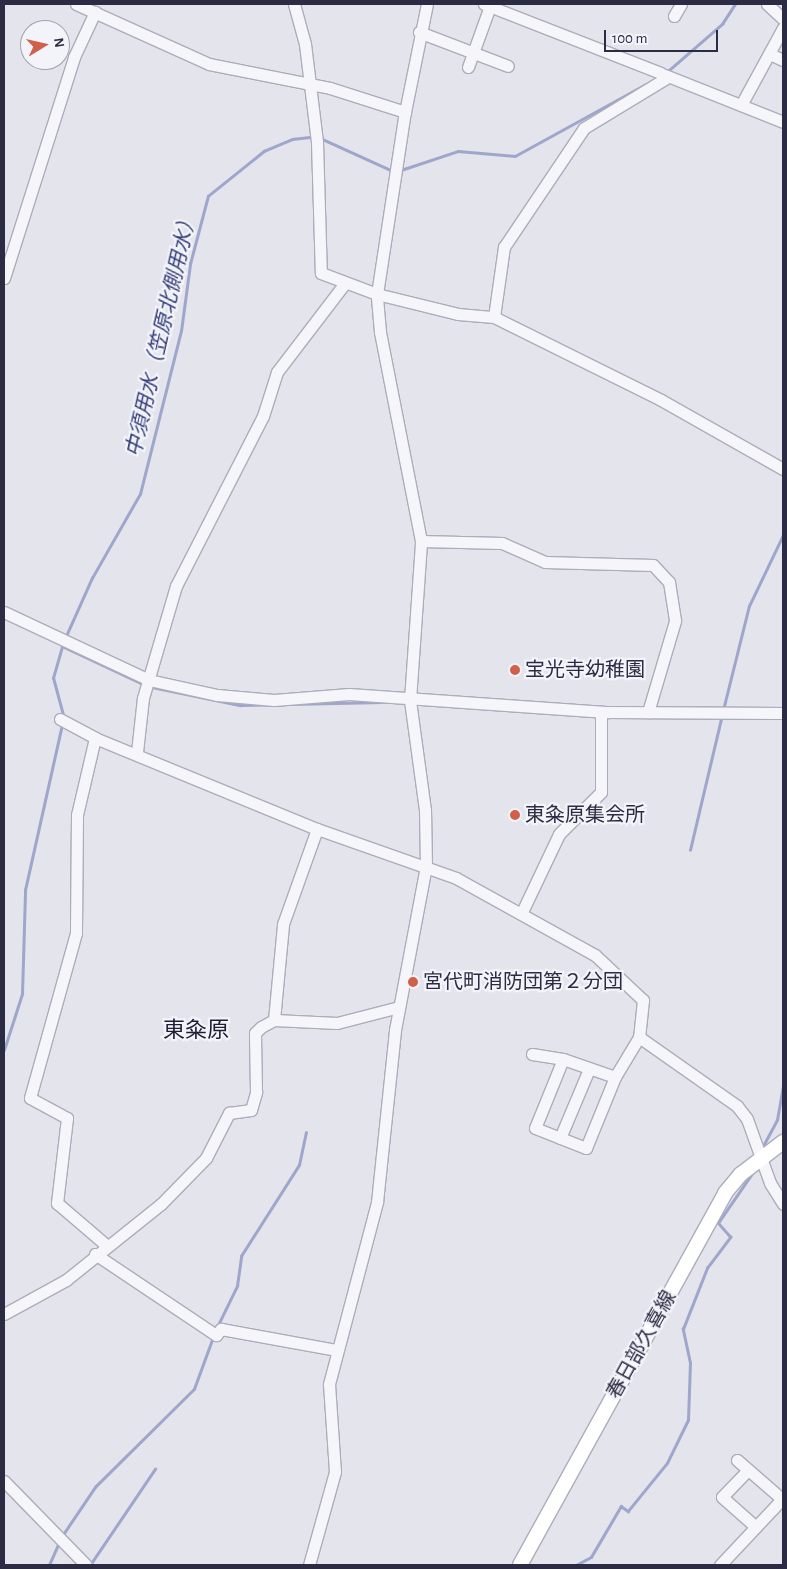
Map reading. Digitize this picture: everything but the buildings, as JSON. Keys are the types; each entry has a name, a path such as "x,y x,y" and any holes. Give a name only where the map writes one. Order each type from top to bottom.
{"main road":[{"name":"春日部久喜線","path":"520,1565 725,1194 762,1155 783,1142"}],"street":[{"path":"76,4 209,64 309,87 330,88 405,112"},
{"path":"294,4 318,151 321,273 378,294 458,314 494,317 661,400 783,469"},
{"path":"309,1565 335,1472 329,1384 377,1202 399,1007 426,866 425,810 410,700 421,541 380,332 378,294 405,112 419,32 427,4"},
{"path":"674,16 681,4"},
{"path":"767,4 783,19"},
{"path":"468,67 487,5 783,122"},
{"path":"4,278 74,57 94,12"},
{"path":"741,105 783,28"},
{"path":"419,32 508,66"},
{"path":"770,54 783,60"},
{"path":"494,317 504,247 584,128 665,75"},
{"path":"137,752 149,680 176,586 263,416 277,372 345,283"},
{"path":"421,541 502,543 545,562 641,562 653,565 669,582 675,621 648,712"},
{"path":"4,612 149,680 210,694 274,700 349,694 410,700 602,712 614,707 648,712 783,712"},
{"path":"522,912 558,834 601,792 602,712"},
{"path":"60,719 95,738 137,752 317,829 426,866 522,912 595,955 636,990 645,1013 639,1037 615,1077 586,1148 535,1128 563,1059"},
{"path":"95,738 77,823 76,933 30,1098 67,1118 57,1203 106,1246"},
{"path":"274,1020 283,924 317,829"},
{"path":"4,1314 66,1280 197,1170 229,1114 251,1110 256,1092 255,1033 274,1020 337,1023 399,1007"},
{"path":"639,1037 737,1106 762,1155 770,1183 783,1204"},
{"path":"532,1054 563,1059 615,1077"},
{"path":"560,1138 589,1069"},
{"path":"95,1254 216,1335 221,1329 337,1350"},
{"path":"720,1565 783,1499 737,1460"},
{"path":"748,1470 722,1497 756,1527"},
{"path":"4,1481 86,1565"}],"waterway":[{"name":"中須用水（笠原北側用水）","path":"668,71 722,24 735,4"},
{"name":"中須用水（笠原北側用水）","path":"401,170 458,151 515,156 646,84"},
{"name":"中須用水（笠原北側用水）","path":"66,636 92,578 140,494 181,331 190,264 208,196 264,151 292,139 312,137"},
{"name":"中須用水（笠原北側用水）","path":"320,138 391,170"},
{"path":"723,710 749,606 783,535"},
{"path":"63,715 53,678 62,646 143,684"},
{"path":"152,687 240,705 383,702"},
{"path":"690,850 722,715"},
{"name":"中須用水（笠原北側用水）","path":"4,1050 22,994 25,890 62,725"},
{"path":"762,1148 777,1120 783,1087"},
{"path":"217,1327 237,1286 241,1256 299,1165 306,1133"},
{"path":"576,1565 591,1557 621,1506 628,1511 667,1463 688,1420 690,1363 683,1329 707,1268 730,1237 718,1223 753,1172"},
{"path":"62,1536 95,1487 194,1389 213,1337"},
{"path":"90,1565 155,1469"},
{"path":"49,1565 59,1543"}],"place":[{"name":"宝光寺幼稚園","path":"515,670"},
{"name":"東粂原集会所","path":"515,815"},
{"name":"宮代町消防団第２分団","path":"413,982"}],"district":[{"name":"東粂原","path":"196,1031"}]}
